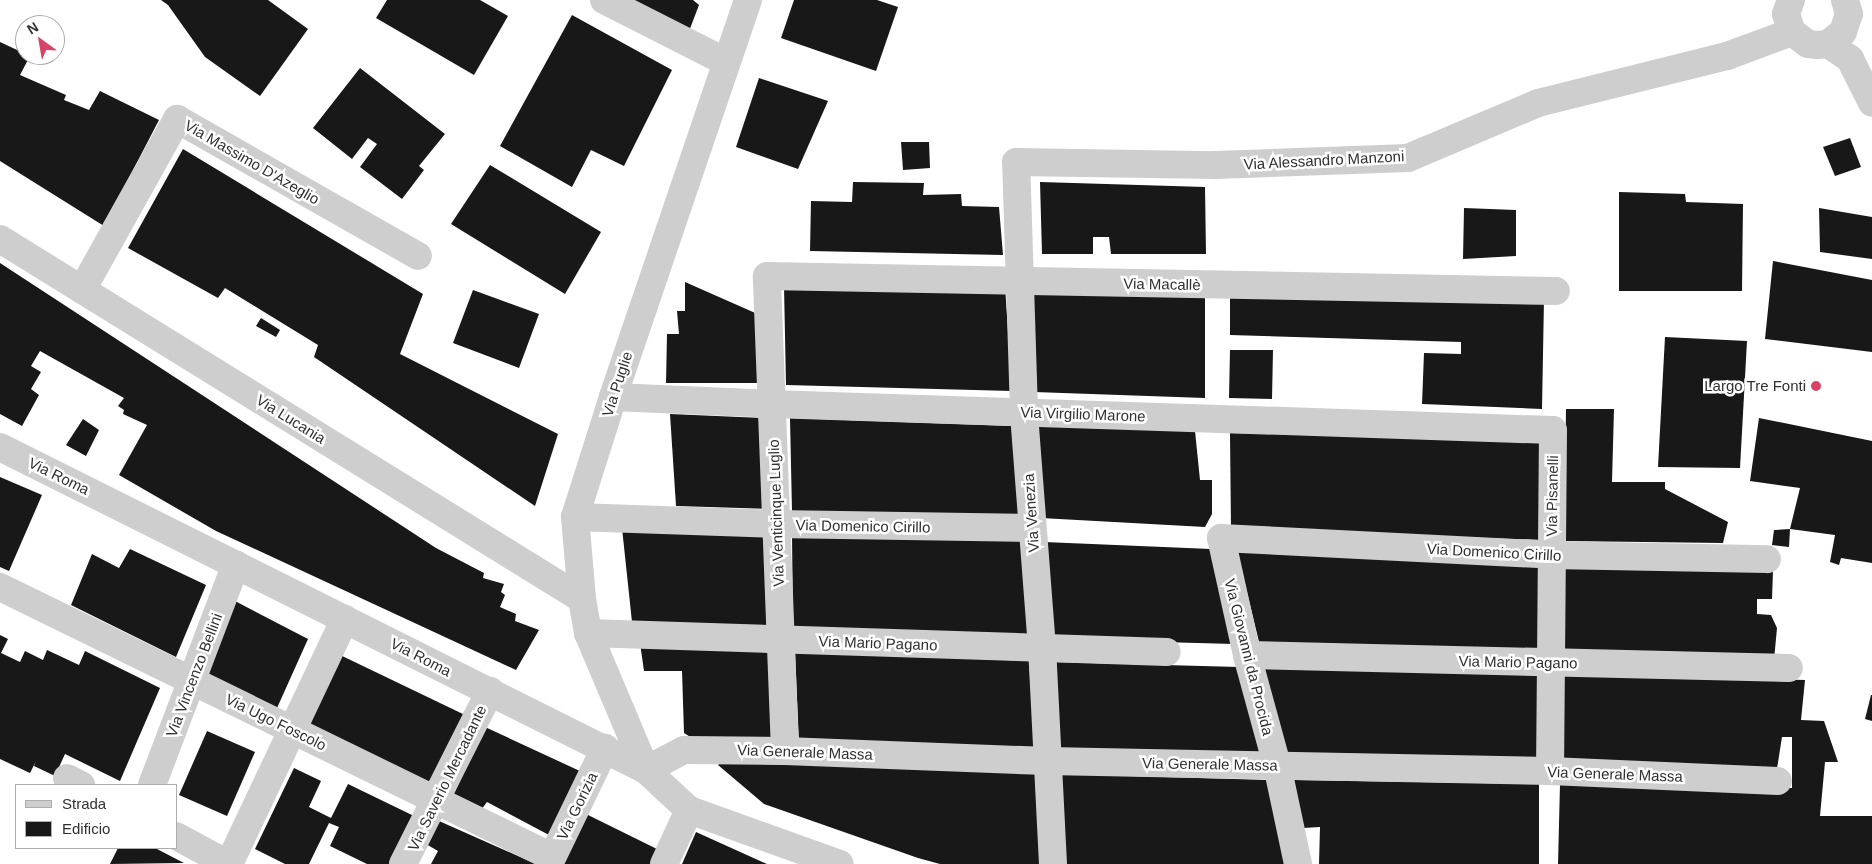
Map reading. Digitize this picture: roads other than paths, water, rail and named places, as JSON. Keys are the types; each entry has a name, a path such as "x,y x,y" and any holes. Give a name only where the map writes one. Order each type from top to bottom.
{"street":[{"path":"604,0 726,62"},
{"name":"Via Puglie","path":"646,770 588,633 582,599 575,517 612,397 748,0"},
{"path":"1791,0 1786,14 1792,32 1808,44 1828,44 1837,39 1847,24 1849,14 1845,0"},
{"name":"Via Alessandro Manzoni","path":"1016,162 1215,165 1408,158 1538,103 1727,56 1792,32"},
{"path":"1828,44 1850,59 1872,102"},
{"name":"Via Massimo D'Azeglio","path":"82,290 177,119 418,256"},
{"name":"Via Venezia","path":"1016,162 1024,412 1042,648 1053,864"},
{"name":"Via Lucania","path":"0,239 582,599"},
{"name":"Via Macallè","path":"767,276 1556,291"},
{"name":"Via Venticinque Luglio","path":"767,276 784,751"},
{"name":"Via Virgilio Marone","path":"612,397 1553,430"},
{"name":"Via Pisanelli","path":"1550,771 1553,430"},
{"name":"Via Roma","path":"0,447 605,748 646,770 689,810 840,864"},
{"name":"Via Domenico Cirillo","path":"575,517 776,524 1032,528"},
{"name":"Via Domenico Cirillo","path":"1220,538 1552,556 1767,559"},
{"name":"Via Giovanni da Procida","path":"1220,538 1247,655 1277,764 1298,864"},
{"name":"Via Vincenzo Bellini","path":"152,784 236,564"},
{"name":"Via Ugo Foscolo","path":"0,587 436,800 551,861"},
{"path":"178,837 229,864 345,619"},
{"name":"Via Mario Pagano","path":"588,633 1167,652"},
{"name":"Via Mario Pagano","path":"1247,655 1790,668"},
{"name":"Via Saverio Mercadante","path":"403,864 490,691"},
{"name":"Via Gorizia","path":"551,861 605,748"},
{"name":"Via Generale Massa","path":"646,770 684,750 784,751 1048,761 1277,764 1550,771 1778,781"},
{"path":"664,864 689,810"}],"place":[{"name":"Largo Tre Fonti","path":"1816,386"}]}
